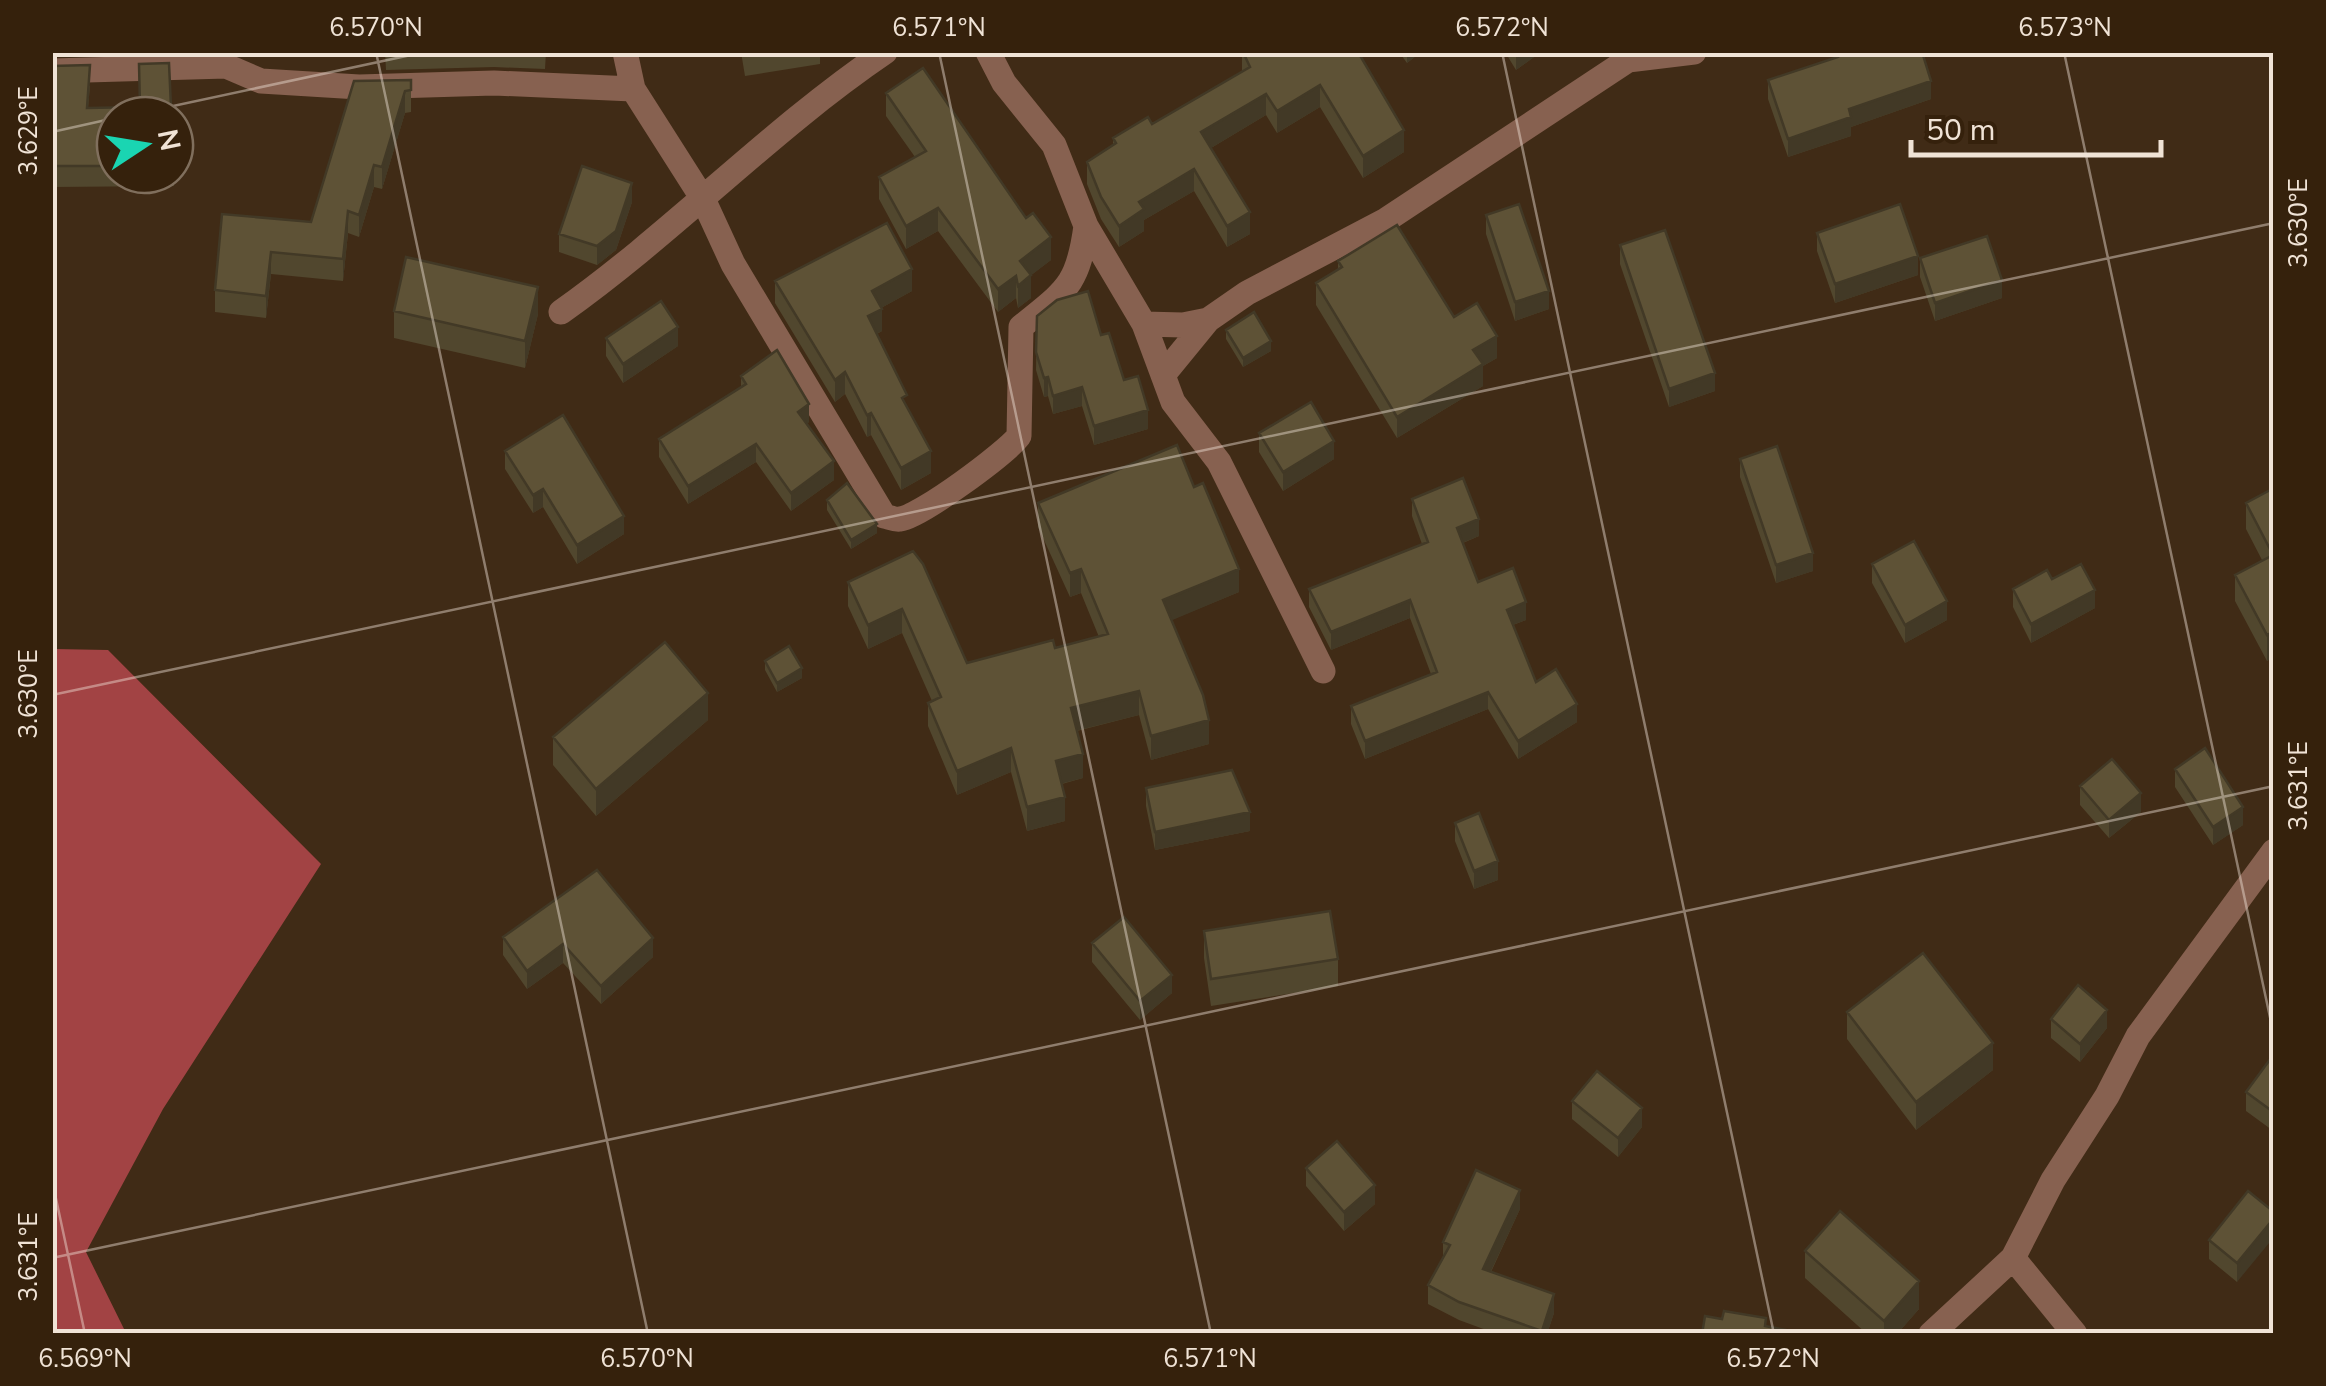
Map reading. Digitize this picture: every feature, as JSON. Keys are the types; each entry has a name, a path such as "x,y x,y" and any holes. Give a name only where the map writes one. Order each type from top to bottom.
{"street":[{"path":"625,52 634,89 703,199 733,264 884,516 900,519 940,500 997,454 1009,449 1018,436 1021,327 1066,289 1081,265 1086,226"},
{"path":"561,312 703,199 828,92 885,52"},
{"path":"988,52 1004,83 1054,145 1086,226 1144,324 1173,402 1219,462 1323,671"},
{"path":"1163,376 1208,320 1247,293 1386,220 1626,56 1694,52"},
{"path":"52,71 222,59 261,81 359,87 494,84 634,89"},
{"path":"1144,324 1184,325 1208,320"},
{"path":"1931,1334 2013,1258 2053,1180 2107,1096 2138,1036 2274,851"},
{"path":"2013,1258 2075,1334"}],"shaded area":[{"path":"53,649 108,650 321,864 163,1109 86,1252 126,1333 53,1333"}],"building":[{"path":"1243,52 1358,52 1404,130 1363,156 1320,85 1277,111 1266,94 1201,132 1250,212 1227,226 1194,169 1139,202 1144,209 1119,226 1101,197 1087,162 1116,143 1113,138 1148,117 1152,124 1250,67"},
{"path":"1842,52 1922,52 1931,81 1849,109 1851,117 1788,139 1768,80 1838,57"},
{"path":"169,63 170,95 140,95 139,64"},
{"path":"90,65 87,108 95,108 95,166 52,166 52,66"},
{"path":"923,68 1026,218 1033,213 1051,237 1020,261 1031,275 1018,286 1016,276 998,289 938,208 906,226 879,177 926,151 886,93"},
{"path":"411,80 411,90 405,91 382,167 374,165 359,215 348,211 343,259 271,252 266,296 215,290 222,214 311,222 354,81"},
{"path":"582,166 632,183 616,231 597,246 559,234"},
{"path":"1519,204 1549,291 1515,302 1486,215"},
{"path":"1900,204 1918,256 1835,284 1817,233"},
{"path":"887,223 912,269 872,291 882,309 868,316 907,395 902,398 931,451 901,468 845,372 835,380 775,281"},
{"path":"1397,225 1454,317 1477,303 1497,336 1473,350 1483,364 1397,417 1316,283 1342,267 1338,261"},
{"path":"1665,230 1715,373 1669,389 1620,245"},
{"path":"1987,236 2002,280 1935,303 1920,258"},
{"path":"406,257 538,287 525,341 394,311"},
{"path":"1088,291 1101,335 1109,333 1124,380 1138,376 1148,410 1094,426 1082,387 1053,396 1036,352 1037,316 1057,300"},
{"path":"661,301 678,327 623,364 606,338"},
{"path":"1254,312 1271,341 1243,358 1226,330"},
{"path":"777,350 809,404 798,412 834,461 791,493 756,444 688,486 659,439 746,384 741,376"},
{"path":"1311,402 1334,441 1283,472 1259,433"},
{"path":"563,415 624,516 577,545 543,489 533,495 505,451"},
{"path":"1177,445 1194,487 1203,483 1239,569 1163,600 1203,695 1209,720 1151,736 1139,691 1071,708 1083,754 1056,761 1065,797 1027,807 1011,748 957,771 928,703 941,697 902,609 868,625 848,582 913,551 923,564 967,663 1053,640 1055,648 1108,634 1081,569 1070,573 1038,503"},
{"path":"1777,446 1813,553 1776,565 1740,459"},
{"path":"1463,478 1479,519 1457,528 1478,582 1513,568 1526,602 1507,610 1536,682 1556,669 1577,704 1518,741 1488,692 1365,741 1351,706 1437,672 1410,600 1331,632 1309,589 1428,542 1412,499"},
{"path":"847,483 877,524 851,540 827,500"},
{"path":"2274,488 2274,631 2267,635 2235,575 2273,555 2246,503"},
{"path":"1914,541 1947,601 1905,625 1872,564"},
{"path":"2081,564 2095,590 2031,624 2013,589 2047,570 2052,579"},
{"path":"665,642 708,693 596,789 553,737"},
{"path":"789,646 802,668 777,683 765,661"},
{"path":"2205,748 2243,807 2213,827 2175,769"},
{"path":"2112,759 2141,793 2109,820 2080,786"},
{"path":"1232,770 1250,812 1155,832 1146,788"},
{"path":"1479,813 1498,861 1474,871 1455,823"},
{"path":"597,870 653,938 601,986 563,944 527,971 503,937"},
{"path":"1330,911 1338,959 1211,979 1204,931"},
{"path":"1124,917 1172,975 1140,1001 1092,943"},
{"path":"1923,953 1993,1043 1916,1102 1847,1012"},
{"path":"2078,985 2107,1010 2080,1044 2051,1019"},
{"path":"2274,1054 2274,1109 2272,1111 2246,1092"},
{"path":"1597,1071 1642,1108 1618,1138 1572,1101"},
{"path":"1337,1141 1375,1185 1344,1212 1306,1168"},
{"path":"1476,1170 1520,1190 1483,1269 1554,1294 1542,1331 1459,1302 1428,1285 1450,1245 1443,1242"},
{"path":"2248,1191 2274,1212 2274,1218 2237,1263 2209,1240"},
{"path":"1840,1211 1919,1281 1884,1321 1805,1251"},
{"path":"1724,1311 1766,1318 1765,1326 1786,1330 1785,1334 1702,1334 1705,1316 1722,1319"}]}
